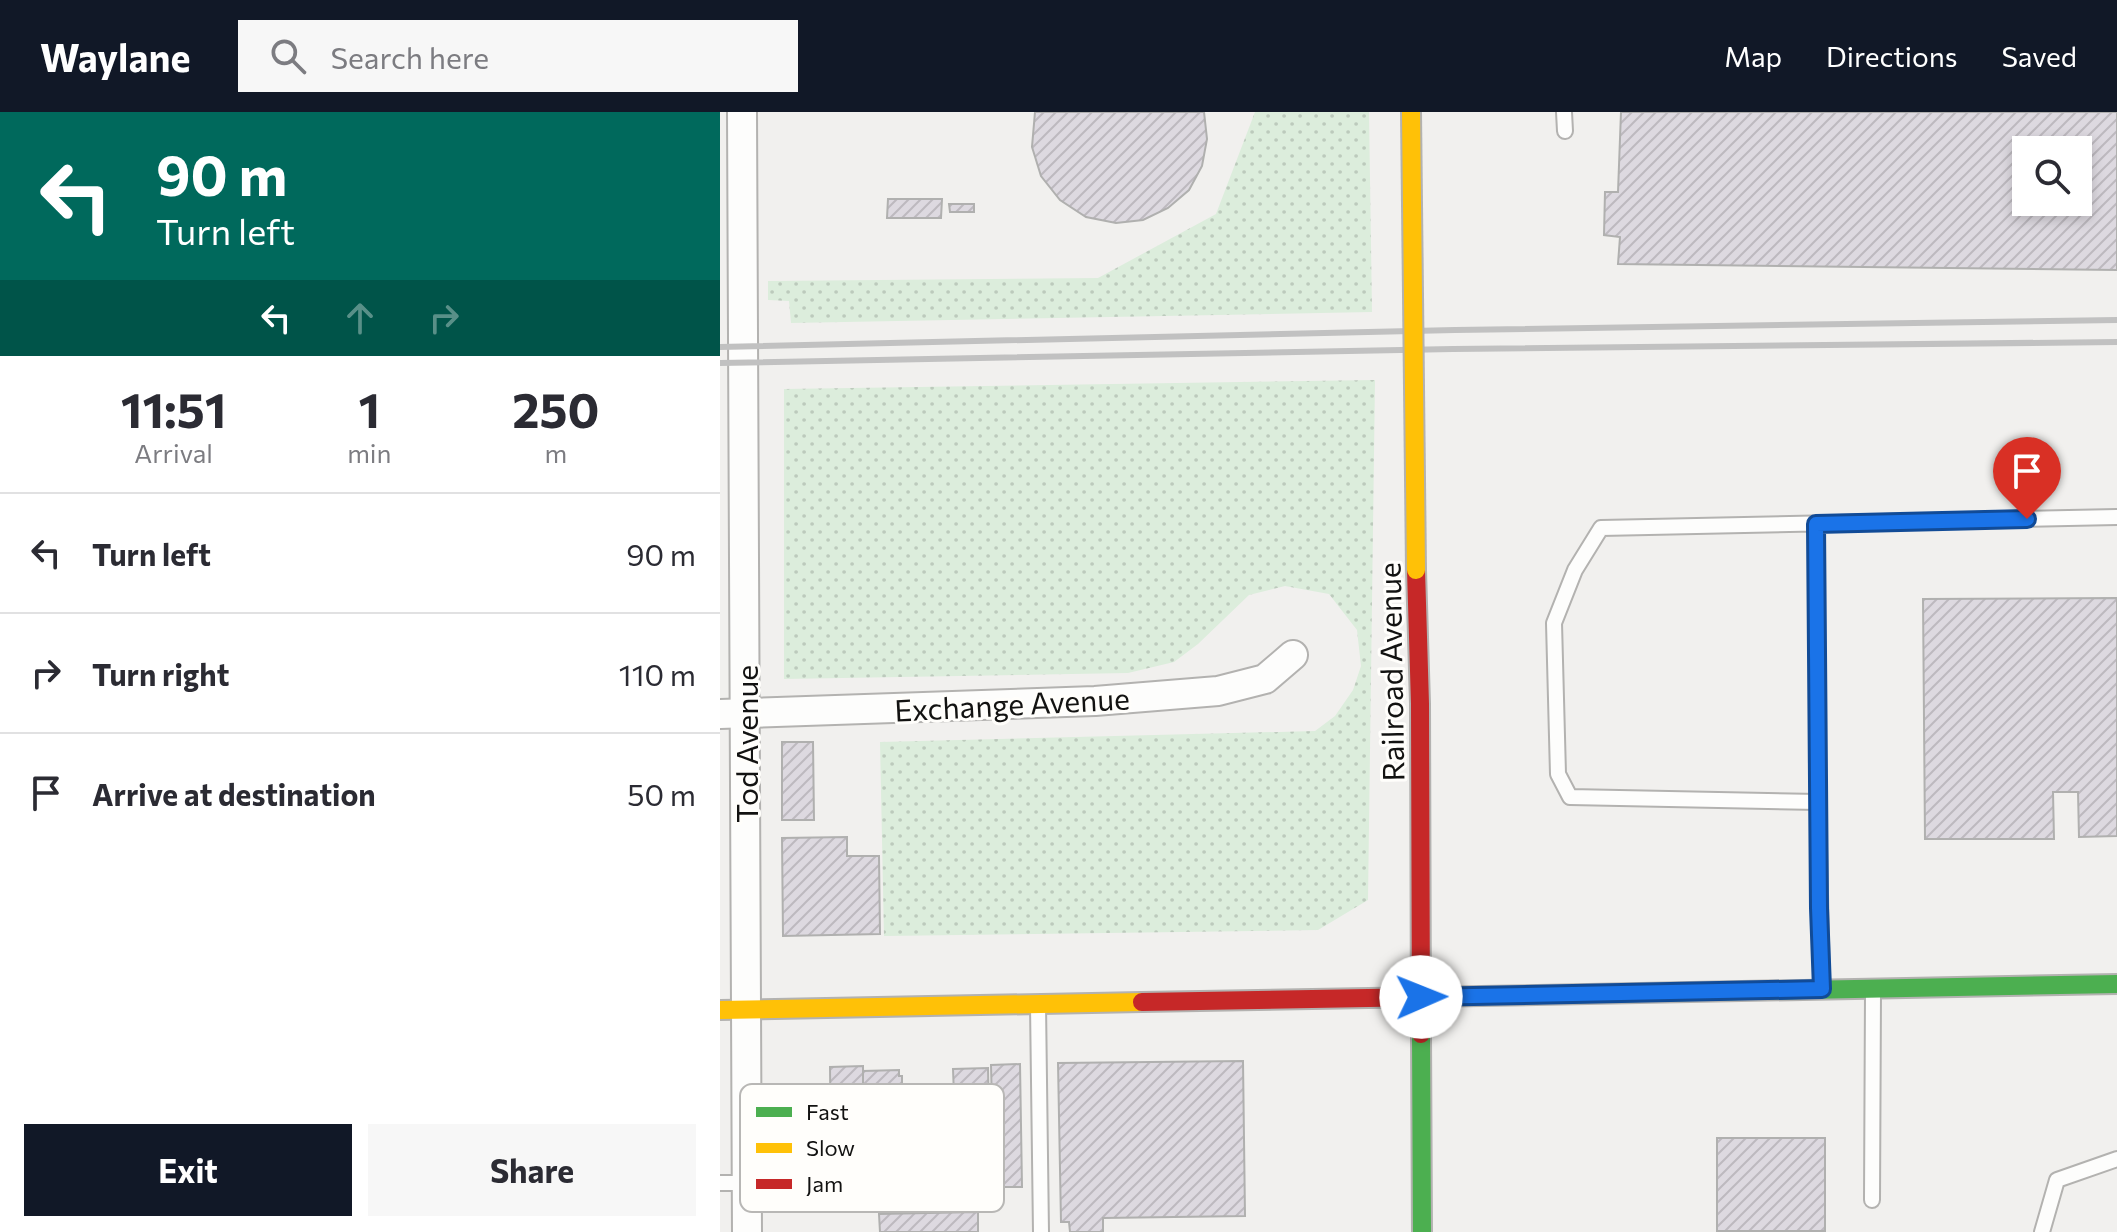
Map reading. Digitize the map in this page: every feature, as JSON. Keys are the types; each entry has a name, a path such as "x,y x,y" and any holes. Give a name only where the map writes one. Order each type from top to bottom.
{"main road":[{"name":"Railroad Avenue","path":"1411,112 1420,704 1422,1232"},
{"path":"733,1010 2117,984"}],"street":[{"name":"Tod Avenue","path":"740,1208 733,1183 731,194 742,112"},
{"name":"Exchange Avenue","path":"733,714 1095,701 1218,691 1265,679 1293,655"},
{"name":"Tod Avenue","path":"741,1212 747,1232"}],"lane":[{"path":"1564,112 1565,131"},
{"path":"1818,802 1570,797 1558,774 1554,623 1575,570 1601,528 2117,517"},
{"path":"1816,524 1822,989"},
{"path":"1872,1200 1873,989"},
{"path":"1038,1005 1041,1232"},
{"path":"2042,1232 2057,1180 2117,1159"}],"green space":[{"path":"1255,112 1369,112 1372,312 791,323 789,301 768,300 768,281 1098,278 1216,214"},
{"path":"1375,380 1368,900 1318,930 884,936 880,742 1315,731 1335,716 1353,690 1361,666 1357,630 1329,594 1285,586 1249,595 1198,644 1174,662 1128,673 784,679 784,389"}],"building":[{"path":"1035,112 1204,112 1207,139 1202,166 1189,190 1168,208 1143,220 1116,223 1086,217 1060,200 1041,176 1032,147"},
{"path":"1621,112 2117,112 2117,270 1618,264 1620,237 1604,235 1605,192 1618,192"},
{"path":"888,199 942,199 941,218 887,218"},
{"path":"949,204 974,204 974,212 950,212"},
{"path":"2117,598 2117,836 2079,837 2078,792 2053,792 2054,839 1925,839 1923,599"},
{"path":"782,742 813,742 814,820 782,820"},
{"path":"847,837 847,856 879,856 880,934 783,936 782,838"},
{"path":"1243,1061 1245,1216 1103,1218 1103,1232 1070,1232 1069,1222 1061,1222 1058,1063"},
{"path":"1020,1064 1022,1187 1004,1187 1004,1084 991,1084 991,1065"},
{"path":"863,1066 863,1084 830,1084 830,1067"},
{"path":"988,1068 988,1084 954,1084 953,1069"},
{"path":"899,1070 902,1084 863,1084 863,1071"},
{"path":"1717,1138 1825,1138 1825,1231 1717,1231"},
{"path":"978,1212 978,1232 880,1232 879,1214"}],"railway":[{"path":"720,347 1455,330 2117,320"},
{"path":"720,363 1453,349 2117,342"}],"traffic: fast":[{"path":"1481,996 2117,984"},
{"path":"1421,1034 1422,1232"}],"traffic: slow":[{"path":"1411,112 1416,570"},
{"path":"720,1010 1142,1002"}],"traffic: jam":[{"path":"1416,570 1420,704 1421,1034"},
{"path":"1142,1002 1481,996"}],"route":[{"path":"1421,997 1822,989 1816,524 2027,519"}]}
